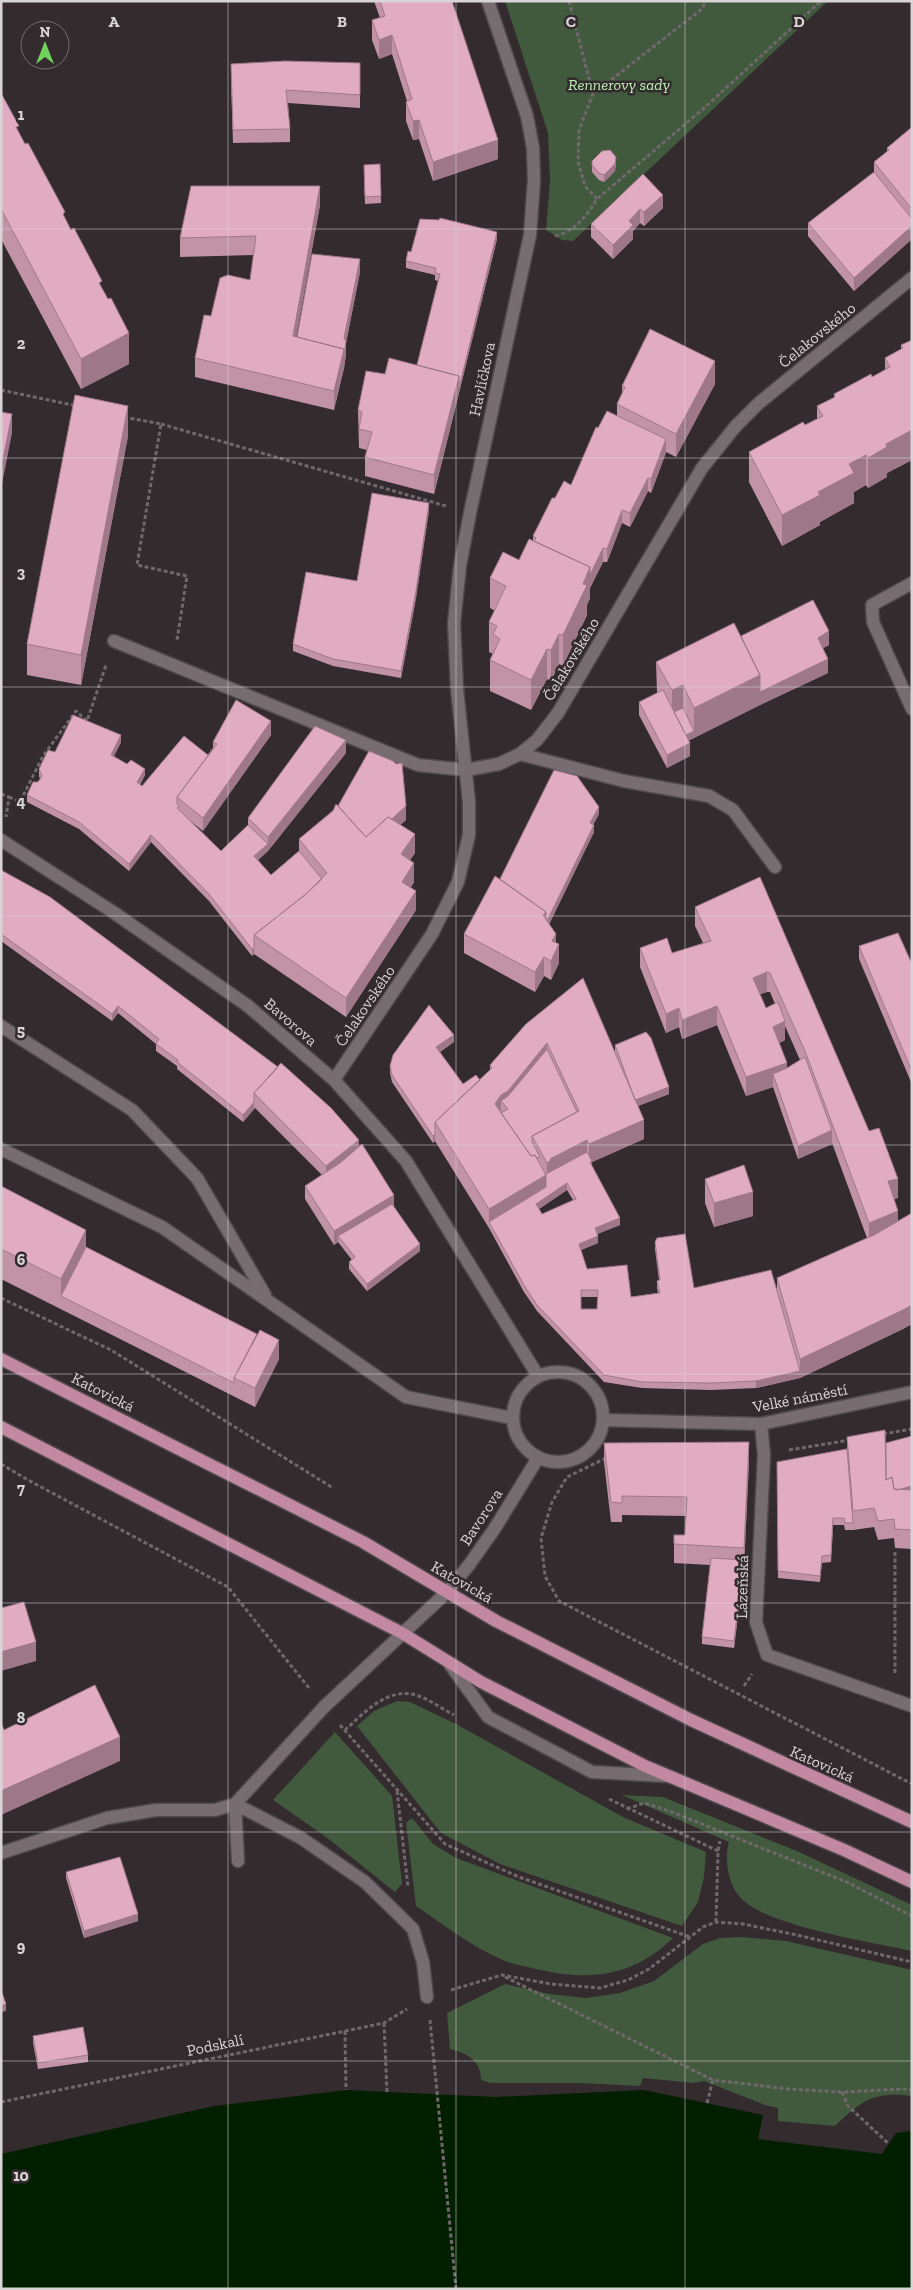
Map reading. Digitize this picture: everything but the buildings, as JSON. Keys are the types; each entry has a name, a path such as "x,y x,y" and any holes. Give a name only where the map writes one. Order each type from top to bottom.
{"main road":[{"name":"Katovická","path":"1,1359 363,1542 496,1621 691,1720 912,1822"},
{"path":"1,1427 402,1633 481,1682 667,1776 844,1850 912,1882"}],"street":[{"name":"Havlíčkova","path":"466,770 457,690 454,623 460,566 530,235 534,180 533,148 527,116 488,1"},
{"name":"Čelakovského","path":"334,1080 432,934 458,882 469,835 466,770 499,764 520,754 537,740 558,713 702,468 734,428 759,403 912,278"},
{"path":"912,583 872,605 873,622 912,709"},
{"path":"114,641 418,765 466,770"},
{"path":"520,754 624,781 709,796 733,810 775,867"},
{"name":"Bavorova","path":"1,840 113,912 248,1006 334,1080 406,1161 538,1376"},
{"path":"1,1026 132,1110 197,1178 267,1300"},
{"path":"1,1149 162,1227 406,1397 512,1418"},
{"path":"556,1371 575,1375 591,1386 601,1402 603,1420 600,1434 592,1447 581,1456 567,1462 552,1462 538,1458 520,1442 514,1430 512,1418 514,1405 519,1393 527,1383 538,1376 556,1371"},
{"name":"Velké náměstí","path":"603,1420 762,1424 912,1392"},
{"name":"Lázeňská","path":"762,1424 764,1455 756,1622 767,1655 912,1706"},
{"name":"Bavorova","path":"235,1804 324,1707 447,1592 495,1528 538,1458"},
{"path":"448,1661 488,1717 592,1772 667,1776"},
{"path":"1,1853 107,1818 156,1810 215,1810 235,1804 300,1838 365,1882 413,1929 423,1962 428,1997"},
{"path":"235,1804 238,1861"}],"path":[{"path":"569,1 593,94"},
{"path":"597,199 584,186 578,162 579,130 593,94 703,8 705,1"},
{"path":"562,234 576,228 587,216 597,199 702,109 821,1"},
{"path":"1,390 86,408"},
{"path":"124,416 161,424 470,513"},
{"path":"161,424 137,565 187,576 174,665"},
{"path":"10,797 20,802 44,756 76,711 87,720 114,641"},
{"path":"1,1298 111,1350 333,1488"},
{"path":"875,1435 912,1429"},
{"path":"764,1455 856,1439"},
{"path":"609,1456 567,1477 552,1502 541,1538 545,1576 559,1601 912,1784"},
{"path":"1,1464 228,1587 324,1707 445,1844 519,1877 691,1938"},
{"path":"895,1551 895,1680"},
{"path":"397,1791 413,1929"},
{"path":"718,1851 626,1809 644,1803 672,1812 849,1883 912,1916"},
{"path":"716,1922 718,1851 720,1842"},
{"path":"502,1975 551,1984 600,1988 628,1980 649,1969 691,1938 702,1927 716,1922 743,1924 788,1933 912,1962"},
{"path":"502,1975 714,2080 788,2089 842,2092 912,2090"},
{"name":"Podskalí","path":"1,2102 384,2023 428,1997 502,1975"},
{"path":"428,1997 456,2289"},
{"path":"384,2023 387,2092"},
{"path":"345,2031 346,2090"},
{"path":"707,2103 714,2080"},
{"path":"842,2092 848,2106 889,2144"}],"green space":[{"name":"Rennerovy sady","path":"505,1 828,1 573,241 562,240 546,230 550,181 548,133"},
{"path":"397,1701 410,1702 456,1724 623,1817 706,1852 704,1877 698,1902 682,1926 500,1864 441,1833 357,1726 374,1711"},
{"path":"335,1732 392,1796 402,1884 395,1892 326,1837 273,1800"},
{"path":"622,1795 663,1797 799,1852 912,1905 912,1951 846,1938 794,1924 752,1907 739,1896 732,1884 727,1863 729,1842"},
{"path":"413,1819 433,1844 456,1858 673,1938 641,1962 625,1969 607,1973 571,1975 518,1965 503,1960 469,1942 416,1906 406,1823"},
{"path":"741,1937 786,1941 912,1970 912,2096 888,2095 869,2100 853,2110 835,2126 778,2121 778,2108 765,2105 704,2081 694,2083 643,2078 640,2086 581,2083 491,2083 481,2080 478,2067 472,2058 450,2049 447,2013 505,1984 550,1994 586,1998 620,1993 654,1981 703,1944 720,1938"}],"shaded area":[{"path":"346,2090 495,2097 644,2090 763,2115 758,2139 882,2154 896,2133 912,2131 912,2289 1,2289 1,2154 214,2106"}]}
